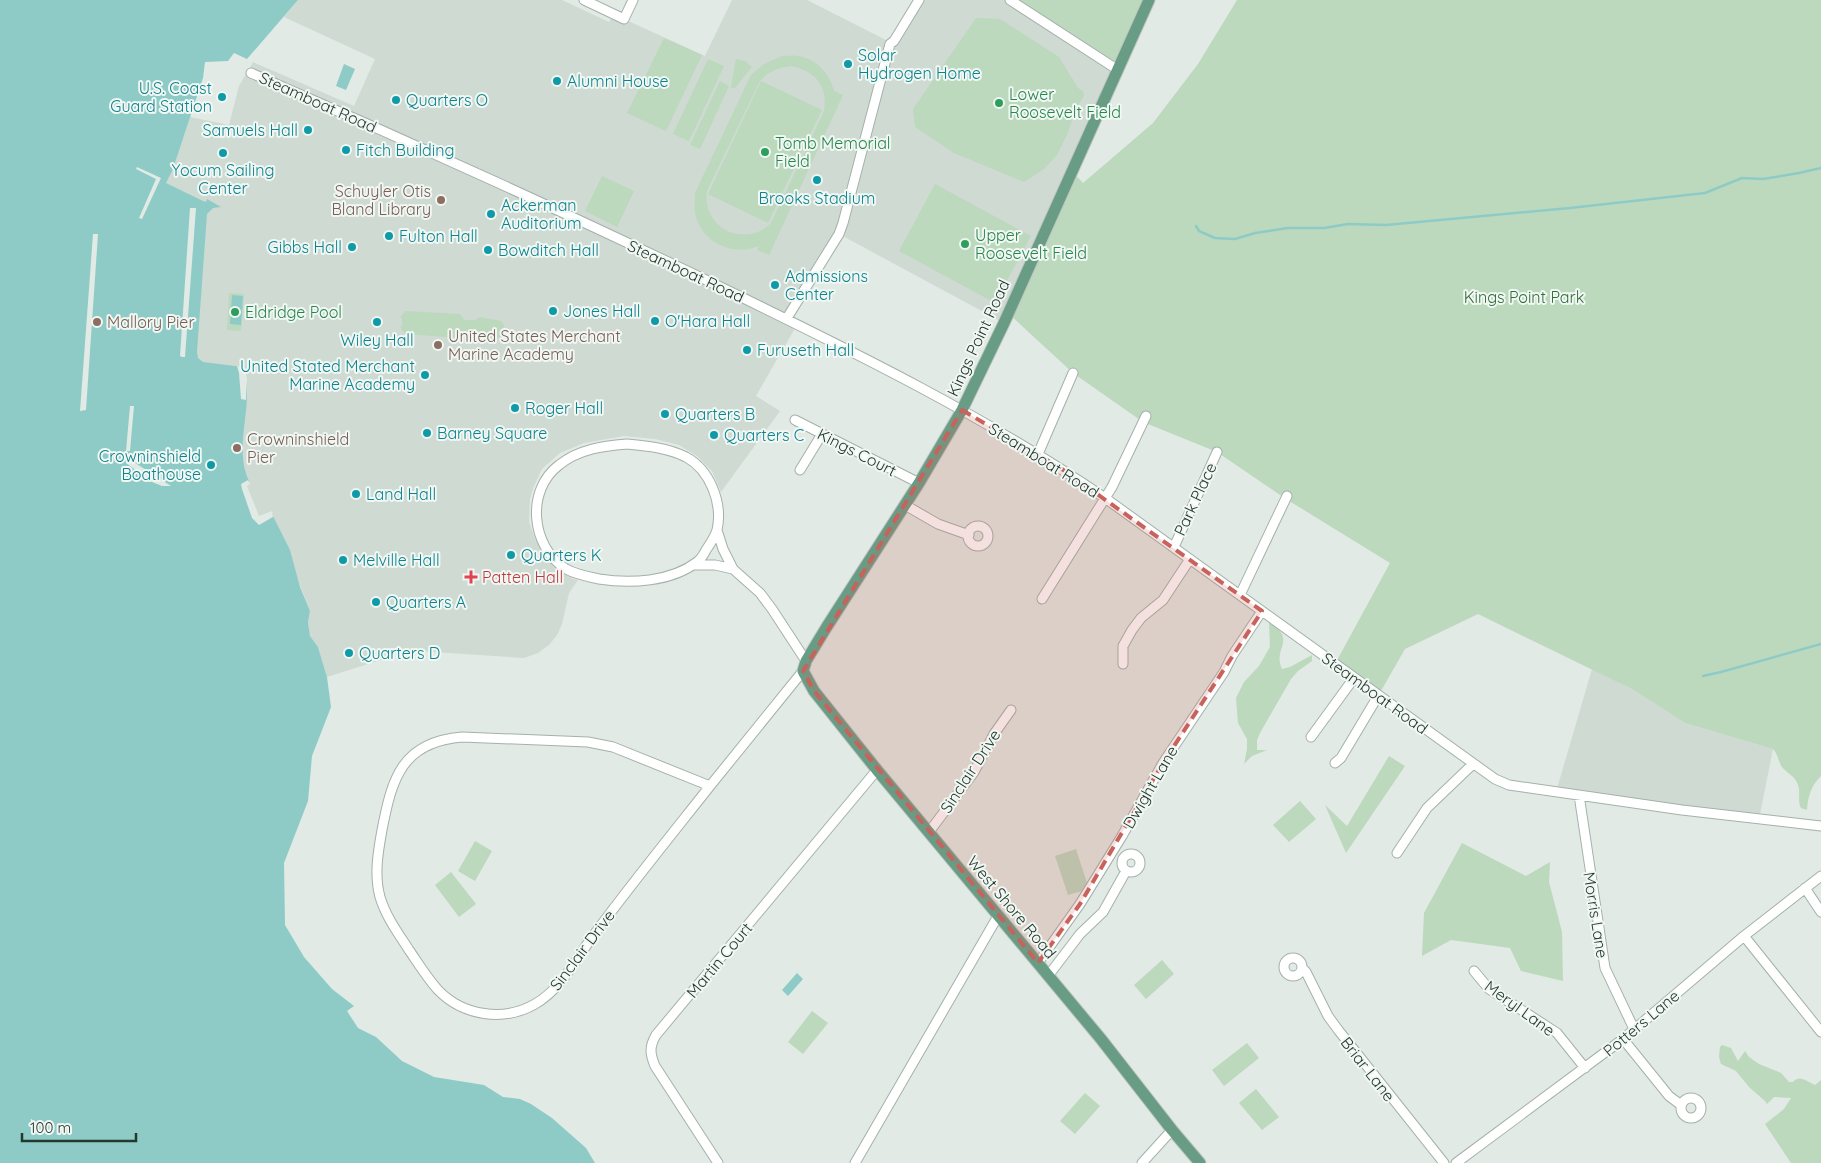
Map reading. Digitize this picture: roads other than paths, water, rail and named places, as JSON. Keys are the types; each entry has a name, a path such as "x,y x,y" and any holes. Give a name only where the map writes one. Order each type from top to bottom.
{"main road":[{"name":"Kings Point Road","path":"805,666 919,483 962,410 1004,323 1149,0"},
{"name":"West Shore Road","path":"805,666 814,692 1200,1163"}],"street":[{"path":"584,0 624,19 633,0"},
{"path":"787,318 839,234 890,44 894,41 919,0"},
{"path":"1010,0 1118,70"},
{"name":"Steamboat Road","path":"252,73 462,165 787,318 962,410 1038,454 1105,498 1495,779 1509,785 1682,810 1821,826"},
{"path":"1038,454 1074,373"},
{"path":"1042,599 1105,498 1146,416"},
{"name":"Kings Court","path":"796,420 919,483"},
{"path":"800,470 822,434"},
{"path":"717,530 700,560 692,566 672,575 651,580 633,581 596,578 566,568 553,557 539,534 536,522 537,502 540,490 548,475 560,464 584,451 598,447 627,444 656,447 668,450 692,461 706,475 713,488 717,503 717,530 723,549 733,569 760,593 772,609 805,666"},
{"name":"Park Place","path":"1174,546 1217,452"},
{"path":"1240,595 1287,496"},
{"path":"905,504 942,526 969,535"},
{"path":"1123,664 1123,646 1132,630 1141,618 1163,600 1190,559"},
{"path":"692,566 715,565 733,569"},
{"name":"Dwight Lane","path":"1038,963 1080,904 1122,836 1163,763 1262,611"},
{"name":"Sinclair Drive","path":"710,786 614,747 588,742 462,737 447,738 431,744 416,752 405,763 393,782 377,860 378,884 384,909 391,924 423,970 446,997 468,1009 484,1014 518,1011 536,1004 560,981 628,890 805,666"},
{"path":"1311,737 1354,678"},
{"path":"1335,763 1341,758 1378,696"},
{"name":"Sinclair Drive","path":"929,832 974,772 994,734 1011,710"},
{"path":"1397,853 1427,808 1473,764"},
{"name":"Martin Court","path":"718,1163 655,1066 650,1054 651,1043 878,770"},
{"name":"Morris Lane","path":"1578,795 1605,968 1634,1029"},
{"path":"1048,976 1080,934 1103,912 1126,871"},
{"name":"Potters Lane","path":"1456,1163 1623,1039 1744,936 1821,876"},
{"path":"1805,888 1821,912"},
{"path":"855,1163 998,916"},
{"path":"1744,936 1821,1032"},
{"name":"Briar Lane","path":"1302,968 1306,972 1328,1016 1444,1163"},
{"name":"Meryl Lane","path":"1474,971 1489,989 1556,1033 1585,1068"},
{"path":"1623,1039 1669,1096 1681,1105"},
{"path":"1142,1163 1172,1130"}],"water":[{"path":"0,0 298,0 247,59 234,53 228,61 205,62 203,78 173,169 166,183 203,201 206,202 207,199 221,207 213,208 207,214 198,358 203,362 243,367 247,395 243,453 244,467 249,481 244,484 257,518 272,514 290,550 300,587 310,611 308,622 310,636 318,647 327,677 331,707 312,756 308,801 284,863 285,925 304,957 332,989 354,1006 347,1011 358,1028 376,1037 402,1061 434,1077 484,1085 503,1097 520,1099 531,1104 552,1118 586,1148 595,1163 0,1163"},
{"path":"344,64 355,69 346,90 336,86"},
{"name":"Eldridge Pool","path":"232,295 243,296 241,325 230,324"},
{"path":"797,973 803,979 788,996 782,990"}],"waterway":[{"path":"1196,226 1199,231 1215,238 1235,239 1255,233 1288,228 1324,228 1348,224 1386,225 1570,208 1705,193 1742,178 1763,179 1821,168"},
{"path":"1703,676 1821,644"}],"place":[{"name":"Solar Hydrogen Home","path":"848,64"},
{"name":"Alumni House","path":"557,81"},
{"name":"U.S. Coast Guard Station","path":"222,97"},
{"name":"Quarters O","path":"396,100"},
{"name":"Lower Roosevelt Field","path":"999,103"},
{"name":"Samuels Hall","path":"308,130"},
{"name":"Fitch Building","path":"346,150"},
{"name":"Tomb Memorial Field","path":"765,152"},
{"name":"Yocum Sailing Center","path":"223,153"},
{"name":"Brooks Stadium","path":"817,180"},
{"name":"Schuyler Otis Bland Library","path":"441,200"},
{"name":"Ackerman Auditorium","path":"491,214"},
{"name":"Fulton Hall","path":"389,236"},
{"name":"Upper Roosevelt Field","path":"965,244"},
{"name":"Gibbs Hall","path":"352,247"},
{"name":"Bowditch Hall","path":"488,250"},
{"name":"Admissions Center","path":"775,285"},
{"name":"Jones Hall","path":"553,311"},
{"name":"Eldridge Pool","path":"235,312"},
{"name":"O'Hara Hall","path":"655,321"},
{"name":"Mallory Pier","path":"97,322"},
{"name":"Wiley Hall","path":"377,322"},
{"name":"United States Merchant Marine Academy","path":"438,345"},
{"name":"Furuseth Hall","path":"747,350"},
{"name":"United Stated Merchant Marine Academy","path":"425,375"},
{"name":"Roger Hall","path":"515,408"},
{"name":"Quarters B","path":"665,414"},
{"name":"Barney Square","path":"427,433"},
{"name":"Quarters C","path":"714,435"},
{"name":"Crowninshield Pier","path":"237,448"},
{"name":"Crowninshield Boathouse","path":"211,465"},
{"name":"Land Hall","path":"356,494"},
{"name":"Quarters K","path":"511,555"},
{"name":"Melville Hall","path":"343,560"},
{"name":"Patten Hall","path":"471,577"},
{"name":"Quarters A","path":"376,602"},
{"name":"Quarters D","path":"349,653"}],"park label":[{"name":"Kings Point Park","path":"1524,297"}]}
